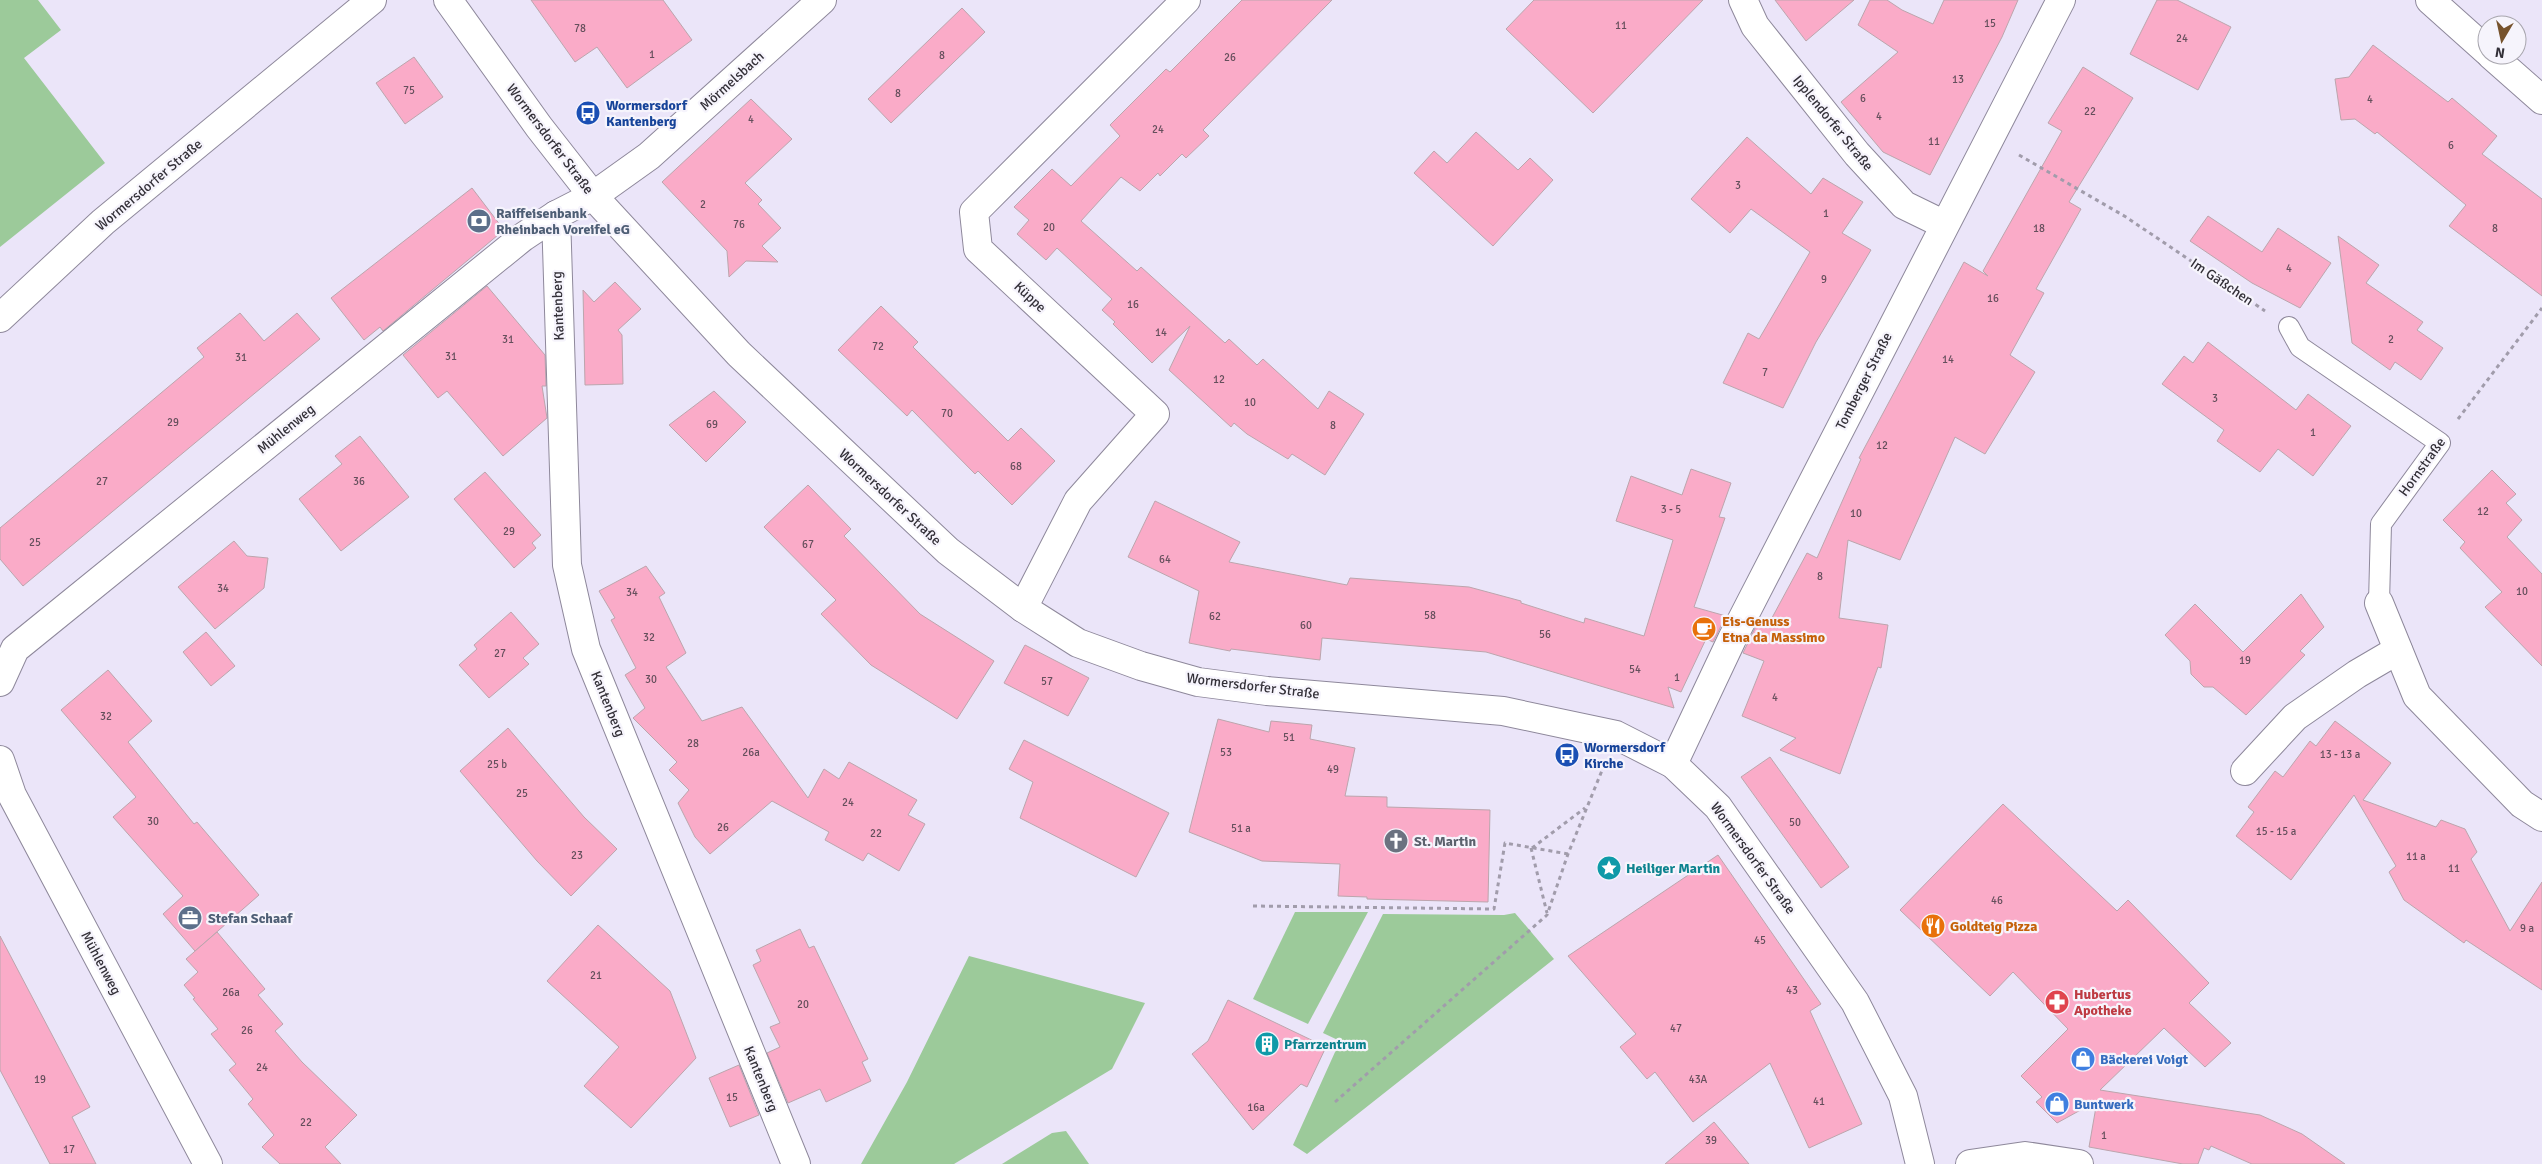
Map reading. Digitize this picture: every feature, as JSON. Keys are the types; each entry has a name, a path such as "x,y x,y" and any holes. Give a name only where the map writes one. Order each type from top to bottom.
{"street":[{"name":"Wormersdorfer Straße","path":"0,318 103,222 372,0"},
{"name":"Wormersdorfer Straße","path":"448,0 539,127 593,196 739,354 948,551 1022,608 1078,643 1141,666 1198,682 1267,691 1503,711 1616,735 1673,764 1718,807 1855,1002 1903,1096 1920,1164"},
{"name":"Mörmelsbach","path":"593,196 649,156 822,0"},
{"name":"Küppe","path":"1022,608 1078,500 1155,414 978,249 974,212 1186,0"},
{"name":"Ipplendorfer Straße","path":"1744,0 1755,26 1857,154 1904,206 1943,224"},
{"name":"Tomberger Straße","path":"1673,764 1732,639 1943,224 1990,139 2060,0"},
{"path":"2430,0 2477,42"},
{"path":"2503,65 2542,100"},
{"name":"Mühlenweg","path":"0,682 15,649 515,243 556,214 593,196"},
{"name":"Kantenberg","path":"556,214 567,565 586,649 796,1164"},
{"name":"Hornstraße","path":"2379,603 2416,696 2522,804 2542,817"},
{"path":"2245,770 2295,717 2357,674 2398,650"},
{"name":"Mühlenweg","path":"0,760 12,795 208,1164"},
{"path":"1970,1164 2025,1156 2079,1164"}],"lane":[{"path":"2289,327 2300,347 2440,443"},
{"name":"Hornstraße","path":"2379,603 2381,524 2440,443"}],"path":[{"name":"Im Gäßchen","path":"1990,139 2126,217 2289,327"},
{"name":"Hornstraße","path":"2440,443 2542,308"},
{"path":"1335,1102 1547,915 1586,806 1616,735"},
{"path":"1531,848 1586,806"},
{"path":"1253,906 1494,909 1505,843 1568,854"},
{"path":"1531,848 1547,915"}],"green space":[{"path":"0,0 38,0 61,30 24,58 105,163 0,247"},
{"path":"1295,912 1368,912 1308,1024 1253,999"},
{"path":"1515,913 1554,959 1307,1154 1293,1145 1340,1041 1323,1033 1383,914 1504,915"},
{"path":"969,956 1145,1003 1112,1069 954,1164 861,1164 907,1082"},
{"path":"1066,1131 1089,1164 1002,1164 1052,1133"}],"building":[{"path":"531,0 663,0 692,40 627,88 597,47 575,62"},
{"path":"1242,0 1332,0 1203,130 1209,136 1186,158 1182,154 1160,176 1158,173 1140,191 1121,177 1081,221 1137,271 1141,267 1225,343 1229,339 1257,365 1263,359 1318,409 1329,391 1364,414 1325,475 1292,454 1288,459 1247,434 1234,423 1231,427 1169,370 1190,326 1152,363 1113,324 1115,322 1102,310 1112,299 1057,248 1046,260 1017,234 1029,220 1014,207 1052,169 1071,186 1120,136 1110,125 1166,69 1170,72"},
{"path":"1534,0 1703,0 1593,113 1506,29"},
{"path":"1775,0 1854,0 1806,41"},
{"path":"1870,0 1887,0 1902,10 1933,24 1944,0 2018,0 2002,37 1930,175 1883,152 1841,102 1898,52 1858,25"},
{"path":"2157,0 2177,0 2231,27 2198,90 2130,54"},
{"path":"962,8 985,32 891,123 868,99"},
{"path":"2373,45 2448,102 2452,98 2497,136 2482,154 2542,199 2542,296 2449,226 2466,205 2377,132 2375,134 2355,119 2341,120 2335,79 2349,77"},
{"path":"414,57 443,97 405,124 376,83"},
{"path":"2083,67 2133,98 2069,202 2081,209 2036,289 2044,293 2010,355 2035,372 1985,454 1955,437 1900,560 1848,540 1839,618 1888,625 1881,668 1878,667 1840,774 1780,750 1796,738 1742,716 1764,661 1743,653 1757,624 1767,627 1807,553 1817,558 1861,459 1859,458 1964,262 1988,276 1983,271 2062,131 2048,123"},
{"path":"751,99 792,139 745,183 762,200 758,204 781,228 762,246 778,262 746,261 729,277 727,251 662,182"},
{"path":"1476,132 1518,170 1530,158 1553,180 1493,246 1414,173 1434,151 1447,163"},
{"path":"1747,137 1811,194 1823,178 1863,202 1842,233 1871,250 1816,342 1783,408 1723,383 1748,333 1759,339 1810,252 1751,209 1730,233 1691,199"},
{"path":"472,188 504,230 383,331 380,327 364,340 331,298"},
{"path":"2208,216 2262,252 2278,228 2331,263 2300,308 2252,283 2190,241"},
{"path":"2338,236 2379,265 2366,283 2423,322 2417,330 2443,348 2421,380 2395,362 2390,370 2352,343"},
{"path":"615,282 641,309 618,330 622,335 623,384 585,385 583,290 594,302"},
{"path":"487,286 545,355 546,386 542,386 547,418 503,456 447,391 438,398 403,355"},
{"path":"881,306 918,342 913,347 1008,441 1021,428 1055,461 1012,505 978,471 975,474 912,410 907,416 838,350"},
{"path":"240,313 264,341 297,313 320,339 23,586 0,559 0,528 204,357 197,348"},
{"path":"2208,342 2296,410 2308,394 2351,426 2313,476 2278,449 2260,472 2217,441 2224,430 2162,384 2184,356 2193,363"},
{"path":"714,391 746,422 706,462 669,425"},
{"path":"360,436 409,497 341,551 299,499 342,464 335,456"},
{"path":"1691,469 1731,483 1719,517 1725,518 1694,607 1726,616 1713,642 1706,639 1681,692 1668,687 1674,708 1486,652 1322,638 1320,660 1231,649 1230,651 1189,643 1199,591 1128,557 1155,501 1240,542 1229,562 1347,585 1350,578 1469,587 1521,601 1521,603 1584,623 1585,618 1644,636 1673,540 1616,521 1631,476 1682,495"},
{"path":"2492,470 2516,494 2506,503 2522,520 2507,537 2542,574 2542,666 2485,607 2502,592 2460,548 2465,542 2443,520"},
{"path":"485,472 541,535 532,543 536,548 514,568 454,499"},
{"path":"808,485 851,529 844,536 920,614 994,661 957,719 871,665 821,614 836,600 764,527"},
{"path":"234,541 247,556 268,558 264,588 215,629 178,587"},
{"path":"646,566 665,593 659,597 686,653 666,667 702,721 742,707 808,798 824,769 839,779 849,762 917,800 908,815 925,824 899,871 868,853 863,861 825,840 829,832 772,801 710,854 695,837 678,803 689,790 669,770 677,762 633,718 645,708 625,675 636,668 611,620 615,618 599,591"},
{"path":"2301,594 2324,627 2300,651 2305,655 2246,715 2213,687 2204,687 2191,674 2190,661 2165,635 2195,604 2243,652"},
{"path":"511,612 539,644 523,658 529,664 489,698 459,665 477,649 474,645"},
{"path":"206,632 235,666 211,686 183,652"},
{"path":"1025,645 1089,678 1068,716 1004,683"},
{"path":"108,670 152,721 128,742 194,824 197,822 259,895 195,951 163,914 183,896 113,817 136,797 61,710"},
{"path":"1218,719 1269,732 1271,721 1312,725 1310,739 1355,748 1345,796 1387,797 1387,807 1490,810 1488,902 1367,899 1367,897 1338,896 1340,864 1262,861 1189,832"},
{"path":"2335,721 2391,763 2363,800 2436,827 2441,820 2465,829 2477,852 2471,859 2510,931 2542,882 2542,990 2466,940 2464,943 2404,900 2389,872 2396,866 2354,795 2291,880 2236,836 2254,812 2248,807 2275,771 2283,777 2310,741 2316,746"},
{"path":"508,728 584,817 617,849 571,896 537,861 460,771"},
{"path":"1024,740 1169,813 1136,877 1020,818 1033,782 1009,769"},
{"path":"1770,757 1849,867 1821,888 1741,777"},
{"path":"2003,804 2117,911 2128,900 2209,983 2189,1003 2231,1043 2205,1067 2164,1028 2100,1090 2260,1115 2302,1134 2345,1164 2252,1164 2211,1146 2209,1150 2204,1148 2198,1164 2183,1164 2089,1147 2097,1101 2057,1123 2036,1102 2042,1097 2021,1076 2068,1029 2013,972 1990,996 1900,910"},
{"path":"1718,855 1821,1004 1810,1011 1862,1124 1809,1148 1770,1063 1693,1122 1655,1072 1647,1079 1620,1047 1636,1034 1568,956"},
{"path":"598,925 670,991 696,1058 631,1128 584,1086 619,1047 547,981"},
{"path":"800,929 809,948 814,946 868,1059 862,1062 871,1081 826,1102 820,1089 788,1103 767,1053 780,1047 770,1027 780,1023 753,965 761,961 756,950"},
{"path":"217,932 265,989 258,995 283,1024 275,1031 302,1062 357,1115 325,1147 341,1164 280,1164 262,1147 274,1135 248,1104 253,1099 229,1070 236,1064 211,1034 218,1029 184,985 198,972 186,959"},
{"path":"0,936 90,1107 72,1117 96,1164 50,1164 0,1070"},
{"path":"1228,1000 1326,1047 1307,1087 1301,1084 1253,1130 1192,1054 1208,1041"},
{"path":"739,1065 759,1115 730,1127 709,1078"},
{"path":"1714,1122 1749,1164 1665,1164"}],"place":[{"name":"Wormersdorf Kantenberg","path":"588,113"},
{"name":"Raiffeisenbank Rheinbach Voreifel eG","path":"479,221"},
{"name":"Eis-Genuss Etna da Massimo","path":"1704,629"},
{"name":"Wormersdorf Kirche","path":"1567,755"},
{"name":"St. Martin","path":"1396,841"},
{"name":"Heiliger Martin","path":"1609,868"},
{"name":"Stefan Schaaf","path":"190,918"},
{"name":"Goldteig Pizza","path":"1933,926"},
{"name":"Hubertus Apotheke","path":"2057,1002"},
{"name":"Pfarrzentrum","path":"1267,1044"},
{"name":"Bäckerei Voigt","path":"2083,1059"},
{"name":"Buntwerk","path":"2057,1104"}]}
